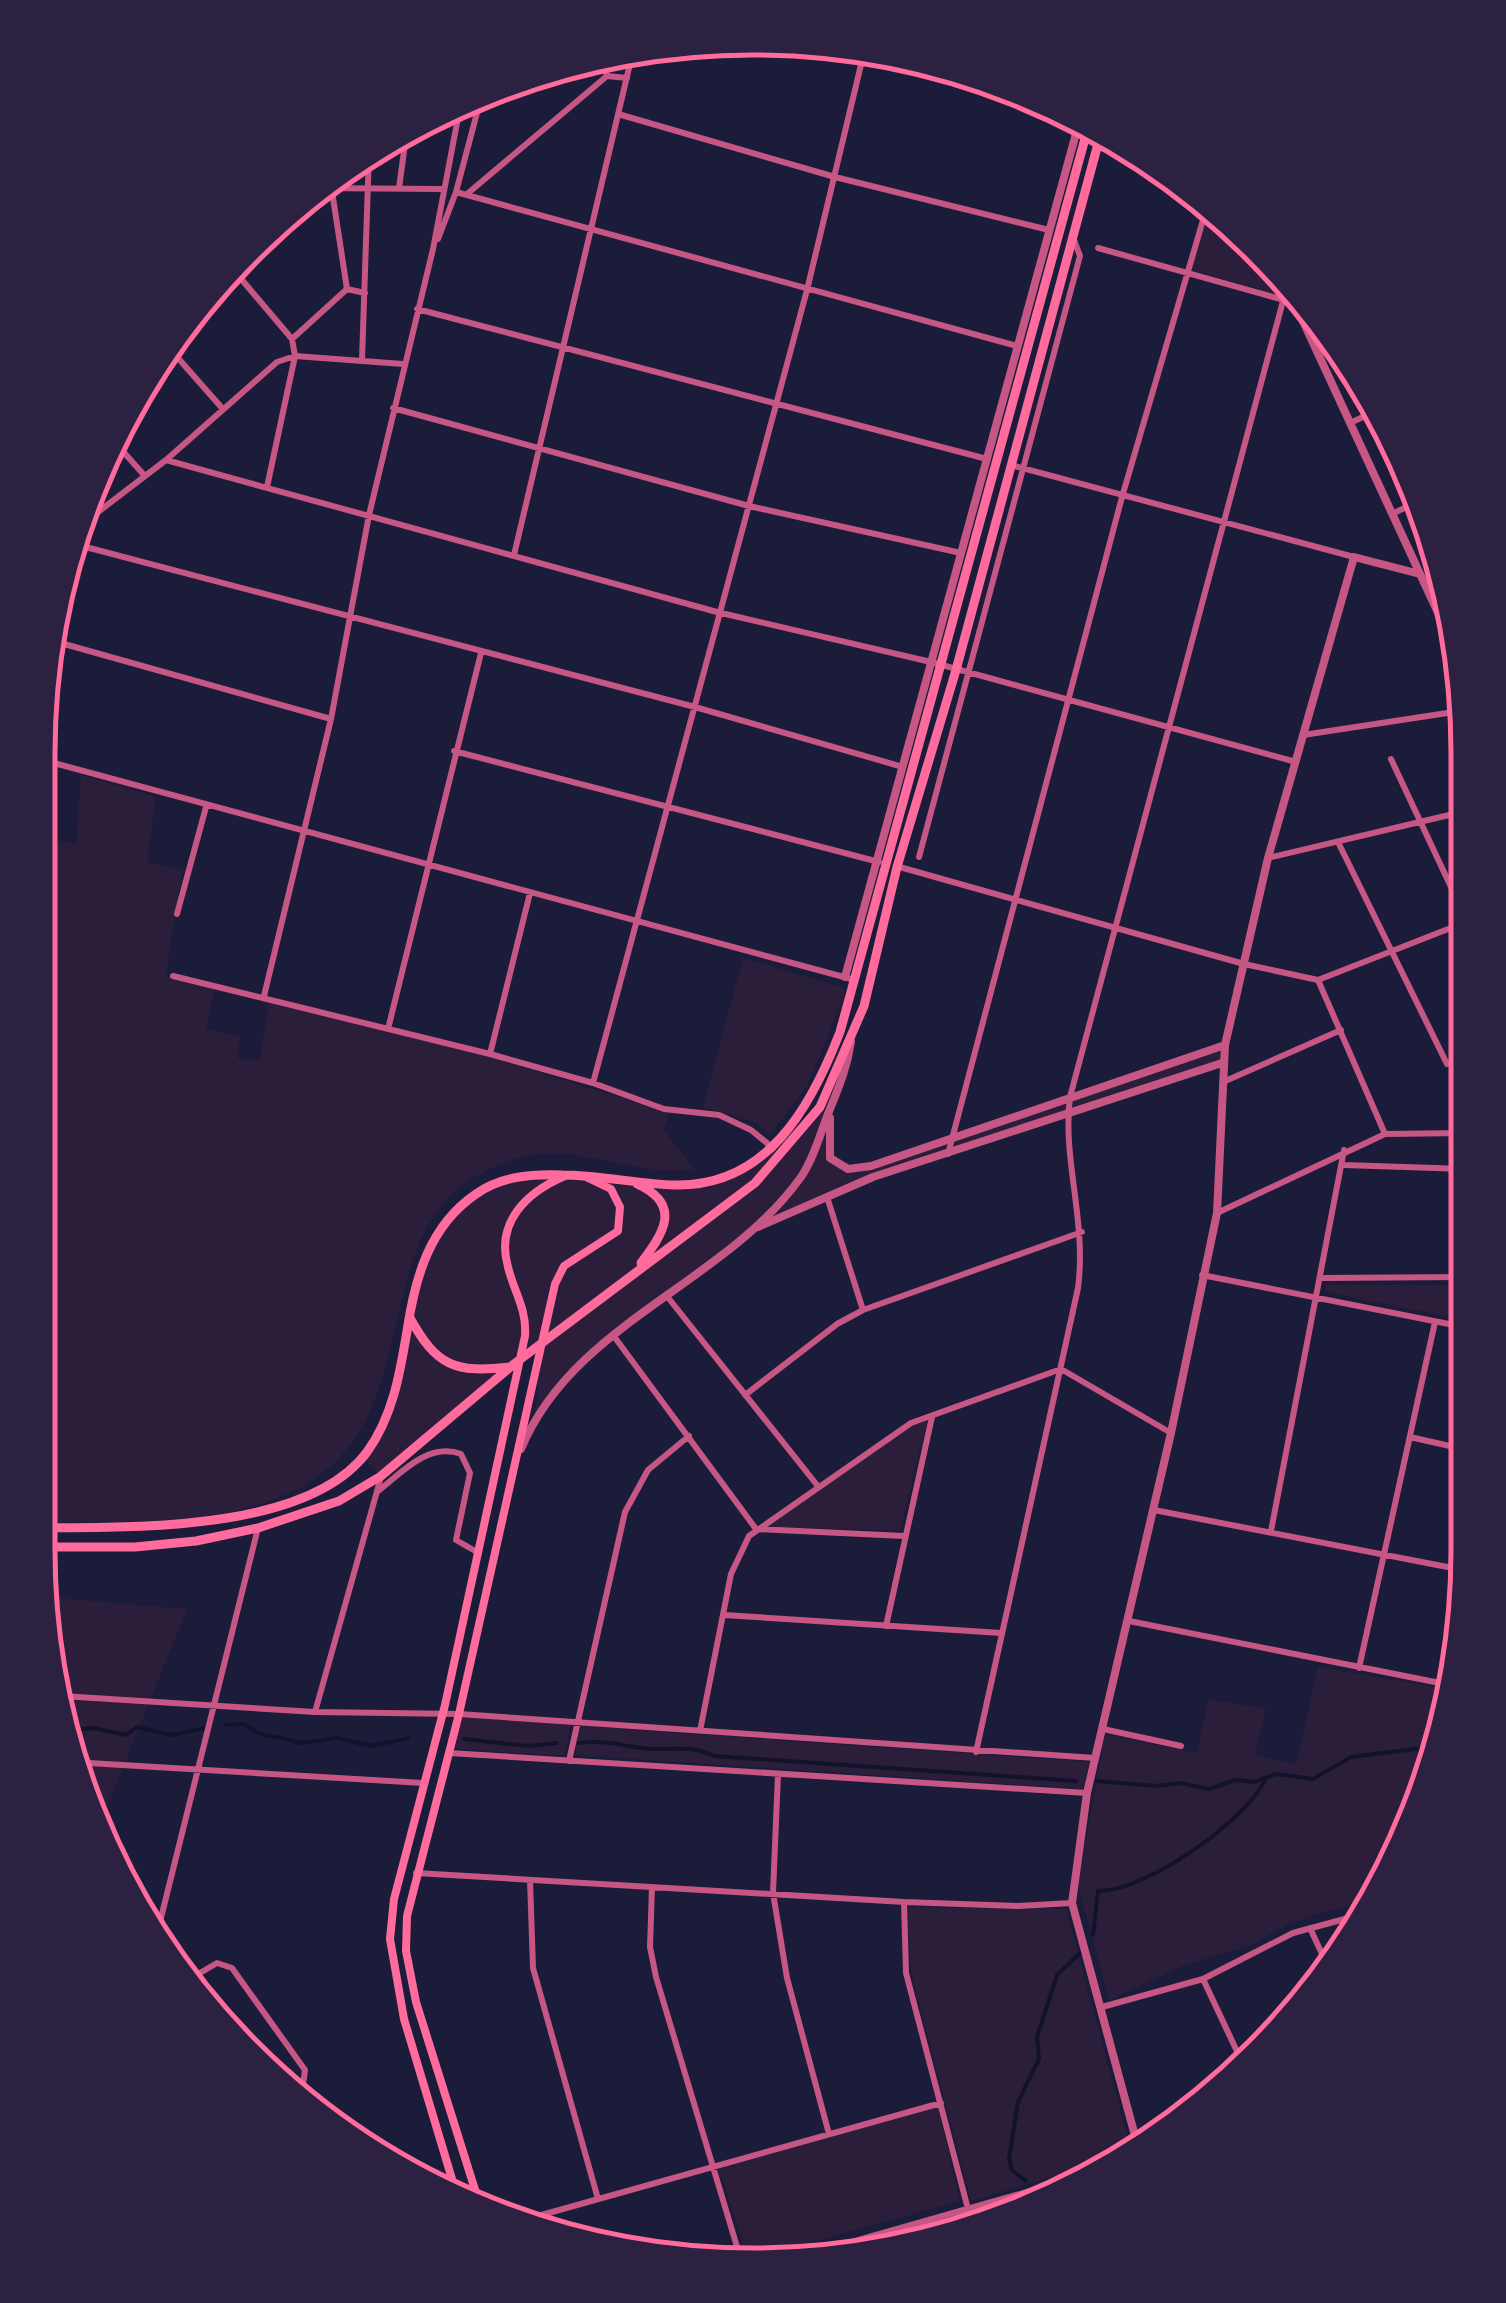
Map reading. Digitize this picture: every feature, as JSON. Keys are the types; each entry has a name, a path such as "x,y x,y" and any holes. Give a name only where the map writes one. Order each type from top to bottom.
{"main road":[{"path":"55,1527 228,1519 336,1480 366,1453 392,1406 409,1315 428,1250 458,1207 507,1178 574,1175 679,1185 734,1175 773,1148 812,1100 840,1032 881,862 1085,139"},
{"path":"55,1547 146,1547 258,1528 339,1500 381,1476 512,1366 755,1182 820,1107 864,1006 897,866 956,670 1097,146"},
{"path":"452,2180 404,2019 390,1939 394,1900 444,1713 525,1336 526,1318 508,1269 506,1230 534,1190 574,1175 611,1189 622,1218 618,1231 564,1266 552,1292 450,1753 414,1873 406,1935 416,2002 475,2190"},
{"path":"620,1178 652,1194 665,1217 665,1233 634,1273"},
{"path":"409,1315 436,1357 458,1368 512,1366"}],"street":[{"path":"593,1083 807,290 862,64"},
{"path":"514,555 630,66"},
{"path":"882,67 945,82"},
{"path":"605,71 606,76"},
{"path":"466,194 606,76 627,78"},
{"path":"433,249 456,192 477,112"},
{"path":"618,114 835,177 1049,230"},
{"path":"264,996 331,719 369,515 433,249 456,122"},
{"path":"881,862 1076,135"},
{"path":"399,188 404,149"},
{"path":"362,360 368,171"},
{"path":"344,188 442,189"},
{"path":"456,192 1017,346"},
{"path":"332,196 347,288"},
{"path":"947,1155 1122,497 1203,220"},
{"path":"919,857 1080,256 1073,237"},
{"path":"1098,248 1284,300"},
{"path":"241,279 292,338 295,356 266,486"},
{"path":"347,288 364,293"},
{"path":"292,338 347,288"},
{"path":"976,1752 1078,1288 1082,1232 1068,1116 1070,1096 1221,522 1284,300"},
{"path":"417,309 988,459"},
{"path":"1305,326 1436,608"},
{"path":"99,511 166,460 272,365 295,356 403,364"},
{"path":"178,358 222,408"},
{"path":"392,408 749,506 961,553"},
{"path":"1350,423 1364,417"},
{"path":"123,452 144,475"},
{"path":"166,460 717,612 936,664 1166,730 1296,762"},
{"path":"1011,465 1420,574"},
{"path":"1394,513 1406,507"},
{"path":"86,547 695,707 904,767"},
{"path":"1134,2134 1072,1903 1087,1793 1172,1432 1216,1213 1224,1045 1268,858 1354,557"},
{"path":"64,644 331,719"},
{"path":"388,1029 481,653"},
{"path":"1303,735 1450,713"},
{"path":"454,750 897,866 1244,964 1318,980 1451,927"},
{"path":"1391,759 1451,889"},
{"path":"55,763 427,867 850,978"},
{"path":"176,914 206,807"},
{"path":"1268,858 1451,815"},
{"path":"1339,844 1447,1064"},
{"path":"490,1054 530,893"},
{"path":"172,976 490,1054 593,1083 664,1109 719,1114 751,1130 773,1148"},
{"path":"1318,980 1385,1134"},
{"path":"1221,1084 1341,1030"},
{"path":"741,1237 803,1175 847,1072 852,1037"},
{"path":"832,1104 828,1154 848,1169 871,1166 1224,1045"},
{"path":"511,1473 546,1400 573,1368 741,1237 780,1214 1222,1063"},
{"path":"1216,1213 1385,1134 1451,1133"},
{"path":"1271,1530 1344,1150"},
{"path":"1344,1165 1451,1169"},
{"path":"827,1196 864,1310"},
{"path":"745,1395 837,1324 864,1310 1082,1232"},
{"path":"1202,1275 1451,1325"},
{"path":"1321,1278 1451,1277"},
{"path":"665,1294 818,1485"},
{"path":"1358,1668 1434,1322"},
{"path":"613,1336 756,1529"},
{"path":"700,1731 735,1560 756,1529 896,1431 1061,1370 1172,1432"},
{"path":"886,1626 932,1416"},
{"path":"569,1761 625,1512 637,1483 688,1436"},
{"path":"1410,1437 1451,1446"},
{"path":"377,1493 428,1454 440,1450 461,1454 470,1473 456,1540 477,1552"},
{"path":"315,1712 381,1476"},
{"path":"1154,1510 1451,1567"},
{"path":"161,1919 258,1528"},
{"path":"756,1529 904,1536"},
{"path":"724,1615 1001,1633"},
{"path":"1129,1621 1438,1683"},
{"path":"71,1697 315,1712 444,1713 1096,1758"},
{"path":"1102,1730 1181,1746"},
{"path":"450,1753 1087,1793"},
{"path":"89,1763 423,1784"},
{"path":"778,1774 773,1892 787,1978 829,2134"},
{"path":"414,1873 904,1902 1018,1906 1072,1903"},
{"path":"530,1880 533,1968 598,2198"},
{"path":"652,1887 649,1935 656,1977 737,2248"},
{"path":"904,1902 906,1972 968,2209"},
{"path":"1102,2007 1203,1979 1310,1928 1345,1919"},
{"path":"1310,1928 1322,1954"},
{"path":"198,1974 217,1963 232,1968 305,2070 303,2083"},
{"path":"1203,1979 1238,2053"},
{"path":"541,2215 941,2103"},
{"path":"868,2238 1026,2192"}],"shaded area":[{"path":"1206,222 1279,295 1191,270"},
{"path":"81,775 156,797 147,862 182,871 166,975 215,988 206,1028 240,1037 237,1058 259,1061 269,1002 489,1057 670,1113 663,1130 695,1169 652,1169 566,1154 544,1154 523,1157 471,1179 437,1212 416,1252 378,1392 357,1435 324,1472 295,1491 225,1513 147,1521 55,1522 55,840 76,844"},
{"path":"743,958 842,987 845,995 807,1086 770,1135 755,1122 703,1107"},
{"path":"851,1037 835,1096 832,1126 836,1156 855,1168 1224,1045 1221,1063 873,1177 741,1237 610,1338 557,1385 535,1415 542,1341 518,1370 514,1364 381,1476 362,1457 392,1405 418,1274 458,1207 507,1178 580,1175 663,1184 734,1175 797,1120 811,1118"},
{"path":"1325,1285 1451,1285 1451,1317 1326,1292"},
{"path":"927,1421 900,1531 764,1527 911,1426"},
{"path":"56,1598 187,1609 106,1811 68,1686"},
{"path":"1318,1667 1438,1687 1398,1817 1353,1906 1289,1924 1251,1945 1185,1965 1109,2000 1078,1884 1105,1734 1197,1753 1208,1699 1266,1709 1255,1755 1296,1764"},
{"path":"461,1717 571,1725 564,1756 454,1749"},
{"path":"578,1726 1089,1762 1083,1789 575,1755"},
{"path":"907,1907 1066,1909 1128,2138 1070,2171 971,2201 911,1973"},
{"path":"938,2107 960,2201 794,2247 744,2248 719,2169"}],"waterway":[{"path":"225,1725 244,1724 258,1733 302,1743 337,1738 372,1746 409,1738"},
{"path":"79,1729 94,1728 126,1735 137,1727 172,1735 205,1728"},
{"path":"464,1739 528,1746 557,1743"},
{"path":"579,1743 1076,1781"},
{"path":"1097,1781 1156,1786 1180,1783 1210,1789 1235,1780 1254,1782 1276,1774 1313,1779 1351,1757 1422,1748"},
{"path":"1093,1935 1098,1891 1141,1880 1191,1852 1237,1815 1265,1780"},
{"path":"1026,2181 1012,2170 1009,2159 1018,2102 1039,2059 1037,2037 1057,1975 1081,1952"}]}
